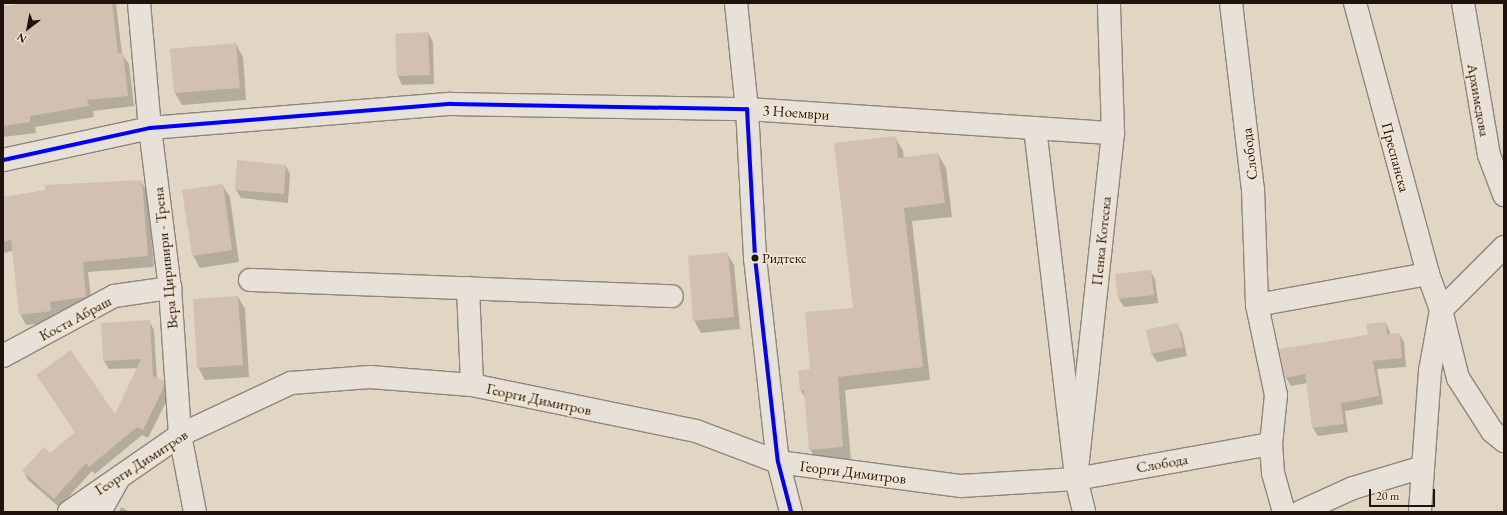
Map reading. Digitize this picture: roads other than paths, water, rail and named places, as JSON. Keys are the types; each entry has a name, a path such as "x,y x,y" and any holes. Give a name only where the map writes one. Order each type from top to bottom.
{"street":[{"name":"Вера Циривири - Трена","path":"139,3 150,128 170,288 180,435 195,512"},
{"path":"736,3 747,109 755,258 778,462 791,512"},
{"name":"Пенка Котеска","path":"1076,479 1112,133 1109,3"},
{"name":"Слобода","path":"1231,3 1253,189 1257,305 1276,395 1271,444 1273,473 1284,512"},
{"name":"Преспанска","path":"1355,3 1428,274 1441,310 1458,378 1492,431 1504,441"},
{"name":"Архимедова","path":"1463,3 1489,155 1504,195"},
{"name":"3 Ноември","path":"3,160 150,128 451,104 747,109 1112,133"},
{"name":"Пенка Котеска","path":"1036,128 1076,479 1084,512"},
{"path":"1420,512 1430,371 1441,310 1504,247"},
{"path":"1257,305 1428,274"},
{"path":"250,280 672,296"},
{"name":"Коста Абраш","path":"4,357 114,296 170,288"},
{"name":"Георги Димитров","path":"468,288 472,385"},
{"name":"Георги Димитров","path":"69,512 180,435 291,383 370,377 472,385 696,431 778,462 961,486 1076,479"},
{"name":"Слобода","path":"1076,479 1271,444"},
{"path":"1300,512 1353,488 1423,467"},
{"path":"100,512 121,475"}],"place":[{"name":"Ридтекс","path":"755,258"}]}
